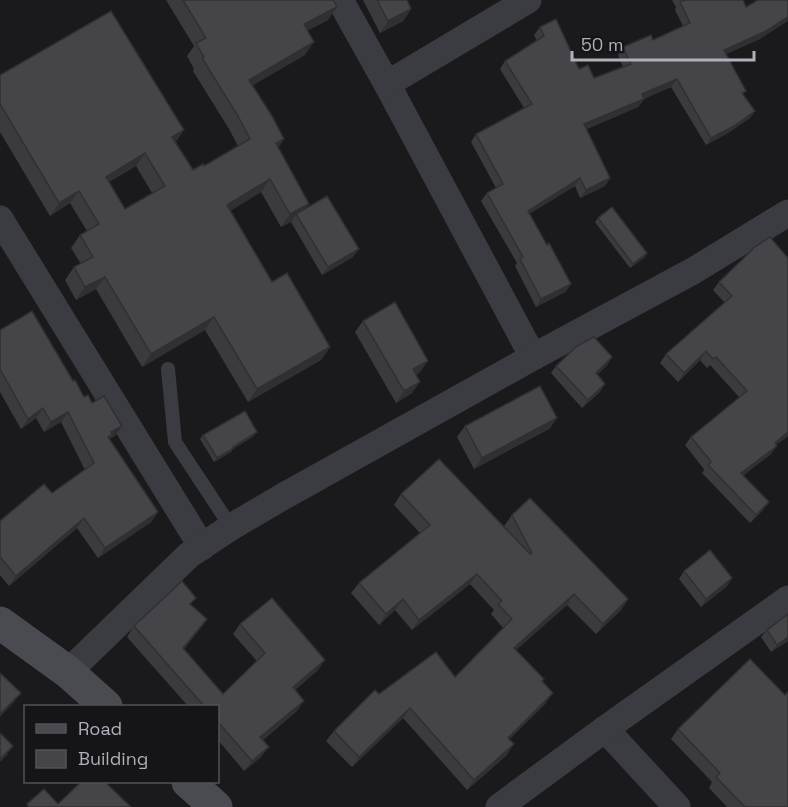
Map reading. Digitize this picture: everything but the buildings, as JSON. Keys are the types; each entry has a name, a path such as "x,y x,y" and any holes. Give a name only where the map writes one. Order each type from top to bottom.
{"street":[{"path":"340,0 533,357"},
{"path":"387,84 528,0"},
{"path":"68,672 189,555 231,527 533,357 693,271 788,213"},
{"path":"0,219 202,547"},
{"path":"499,807 788,599"},
{"path":"0,623 68,672 105,705"},
{"path":"605,729 677,807"},
{"path":"189,783 216,807"}],"lane":[{"path":"168,369 175,442 231,527"}]}
